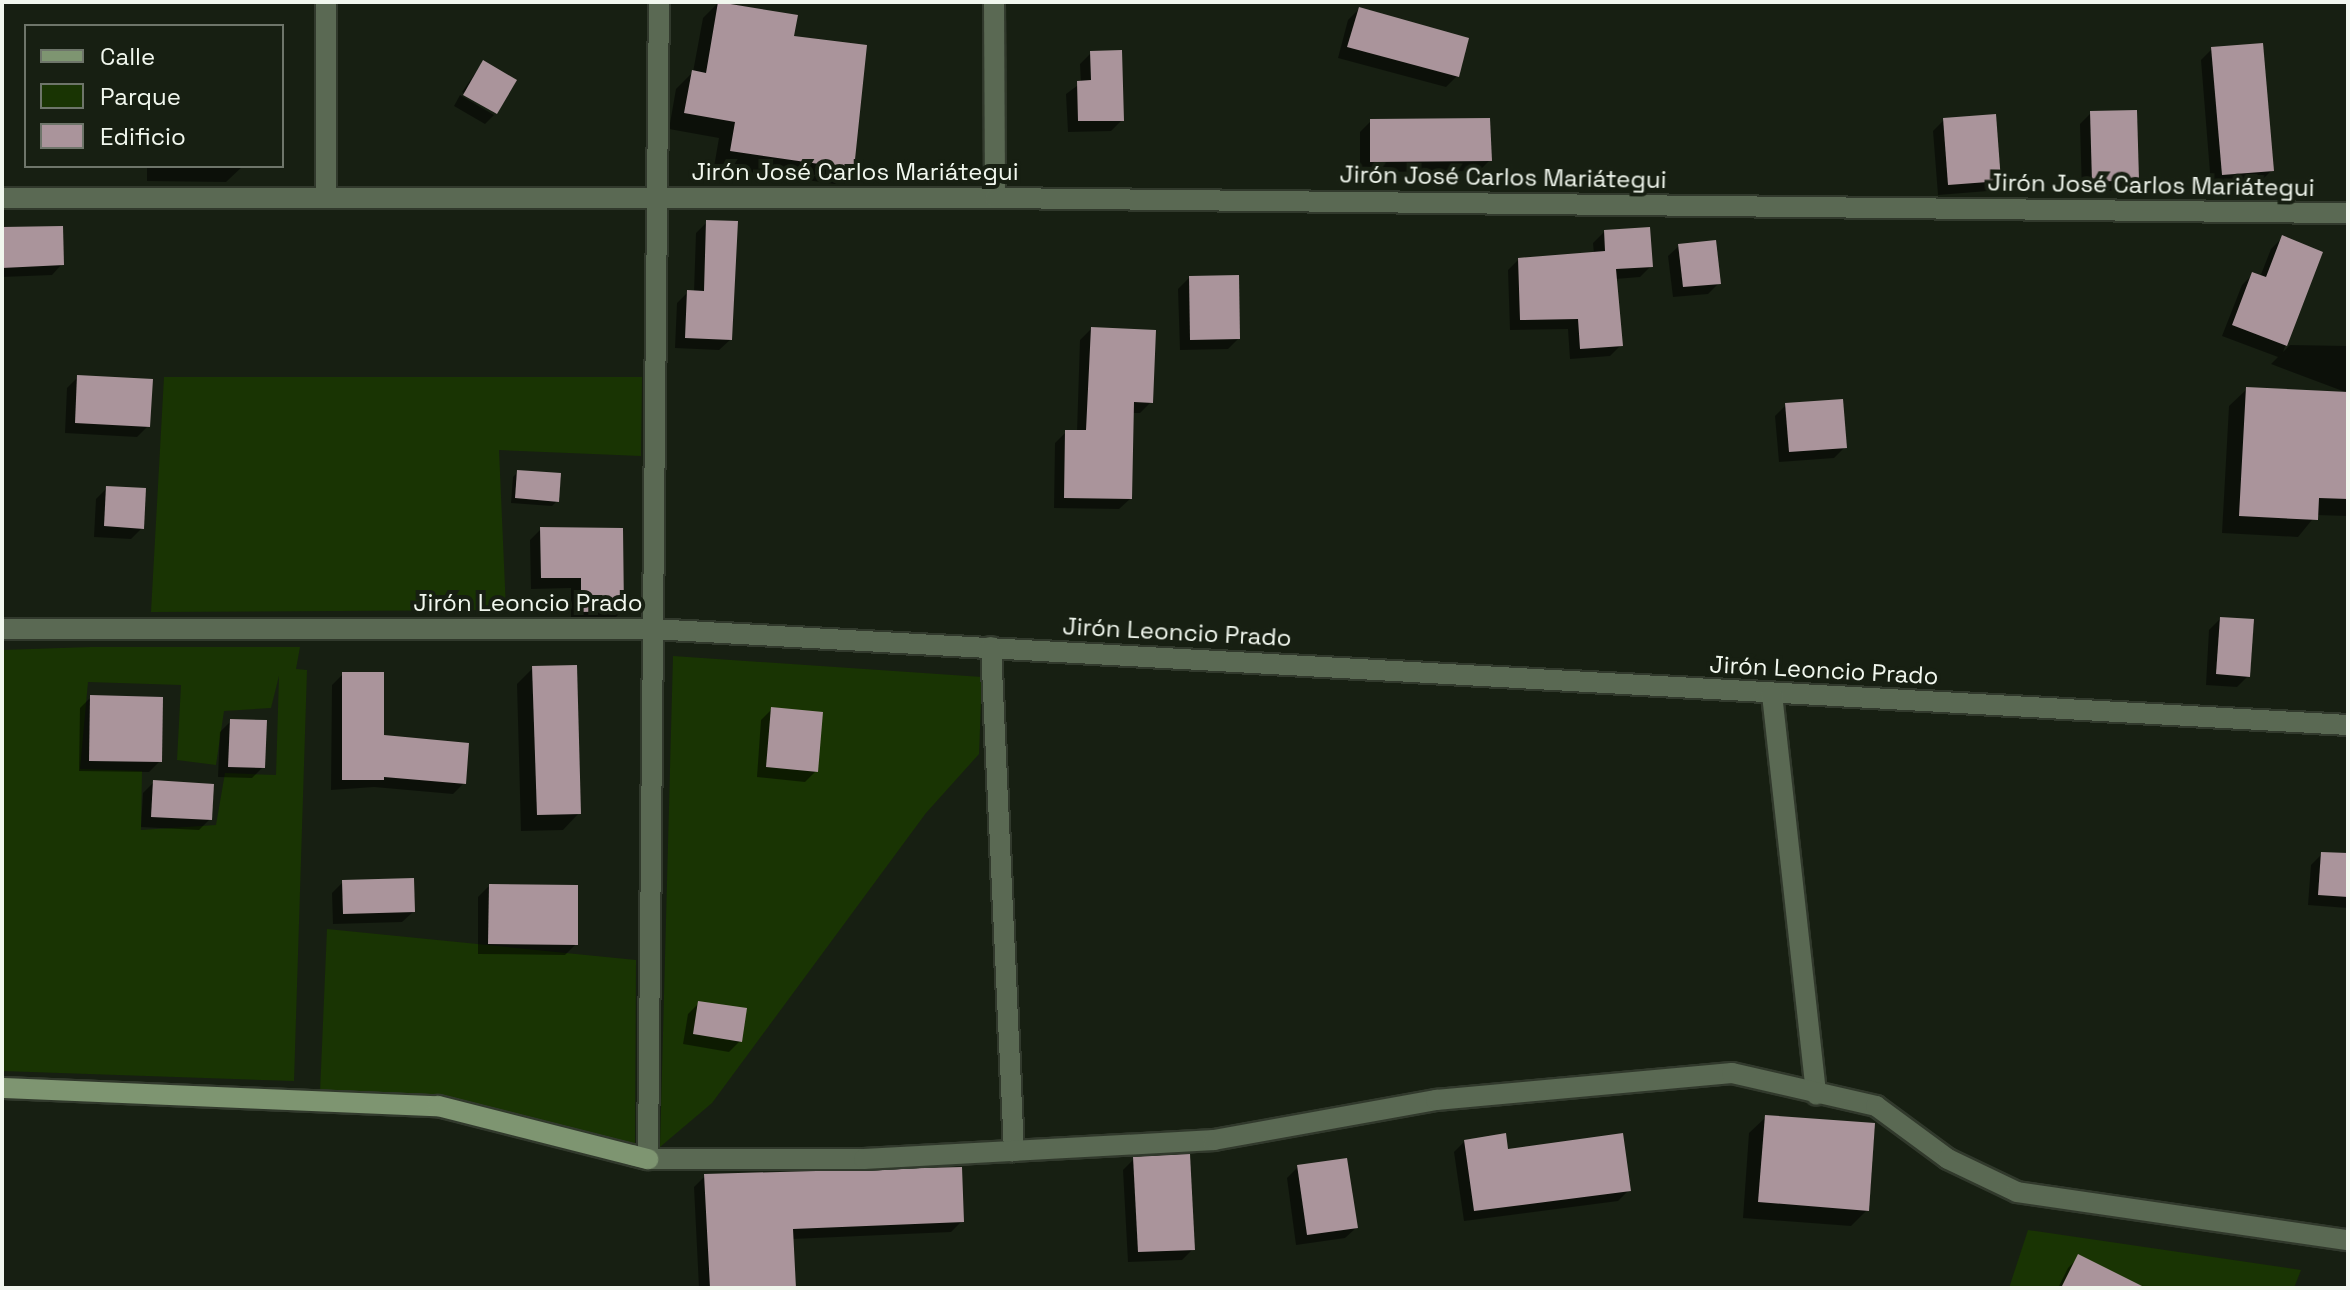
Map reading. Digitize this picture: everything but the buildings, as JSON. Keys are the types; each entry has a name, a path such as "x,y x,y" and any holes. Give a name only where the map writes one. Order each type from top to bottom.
{"street":[{"path":"326,2 326,197"},
{"path":"648,1159 659,2"},
{"path":"994,2 995,198"},
{"name":"Jirón José Carlos Mariátegui","path":"2,198 995,198 2348,213"},
{"name":"Jirón Leoncio Prado","path":"2,629 652,629 2348,725"},
{"path":"991,647 1014,1151"},
{"path":"1772,694 1816,1095"},
{"path":"2,1088 438,1106 648,1159 864,1159 1214,1140 1436,1100 1732,1073 1816,1095 1876,1106 1948,1159 2017,1192 2348,1240"}],"green space":[{"path":"164,377 642,377 641,456 499,450 506,610 151,612"},
{"path":"300,647 296,669 307,670 294,1081 2,1071 2,650","holes":["279,676 276,775 225,773 216,825 141,830 142,771 80,769 88,682 181,685 177,760 216,765 224,711 271,708"]},
{"path":"673,656 982,677 979,754 926,813 712,1103 660,1147"},
{"path":"327,929 636,960 635,1144 320,1093"},
{"path":"2028,1230 2301,1270 2294,1288 2009,1288"}]}
